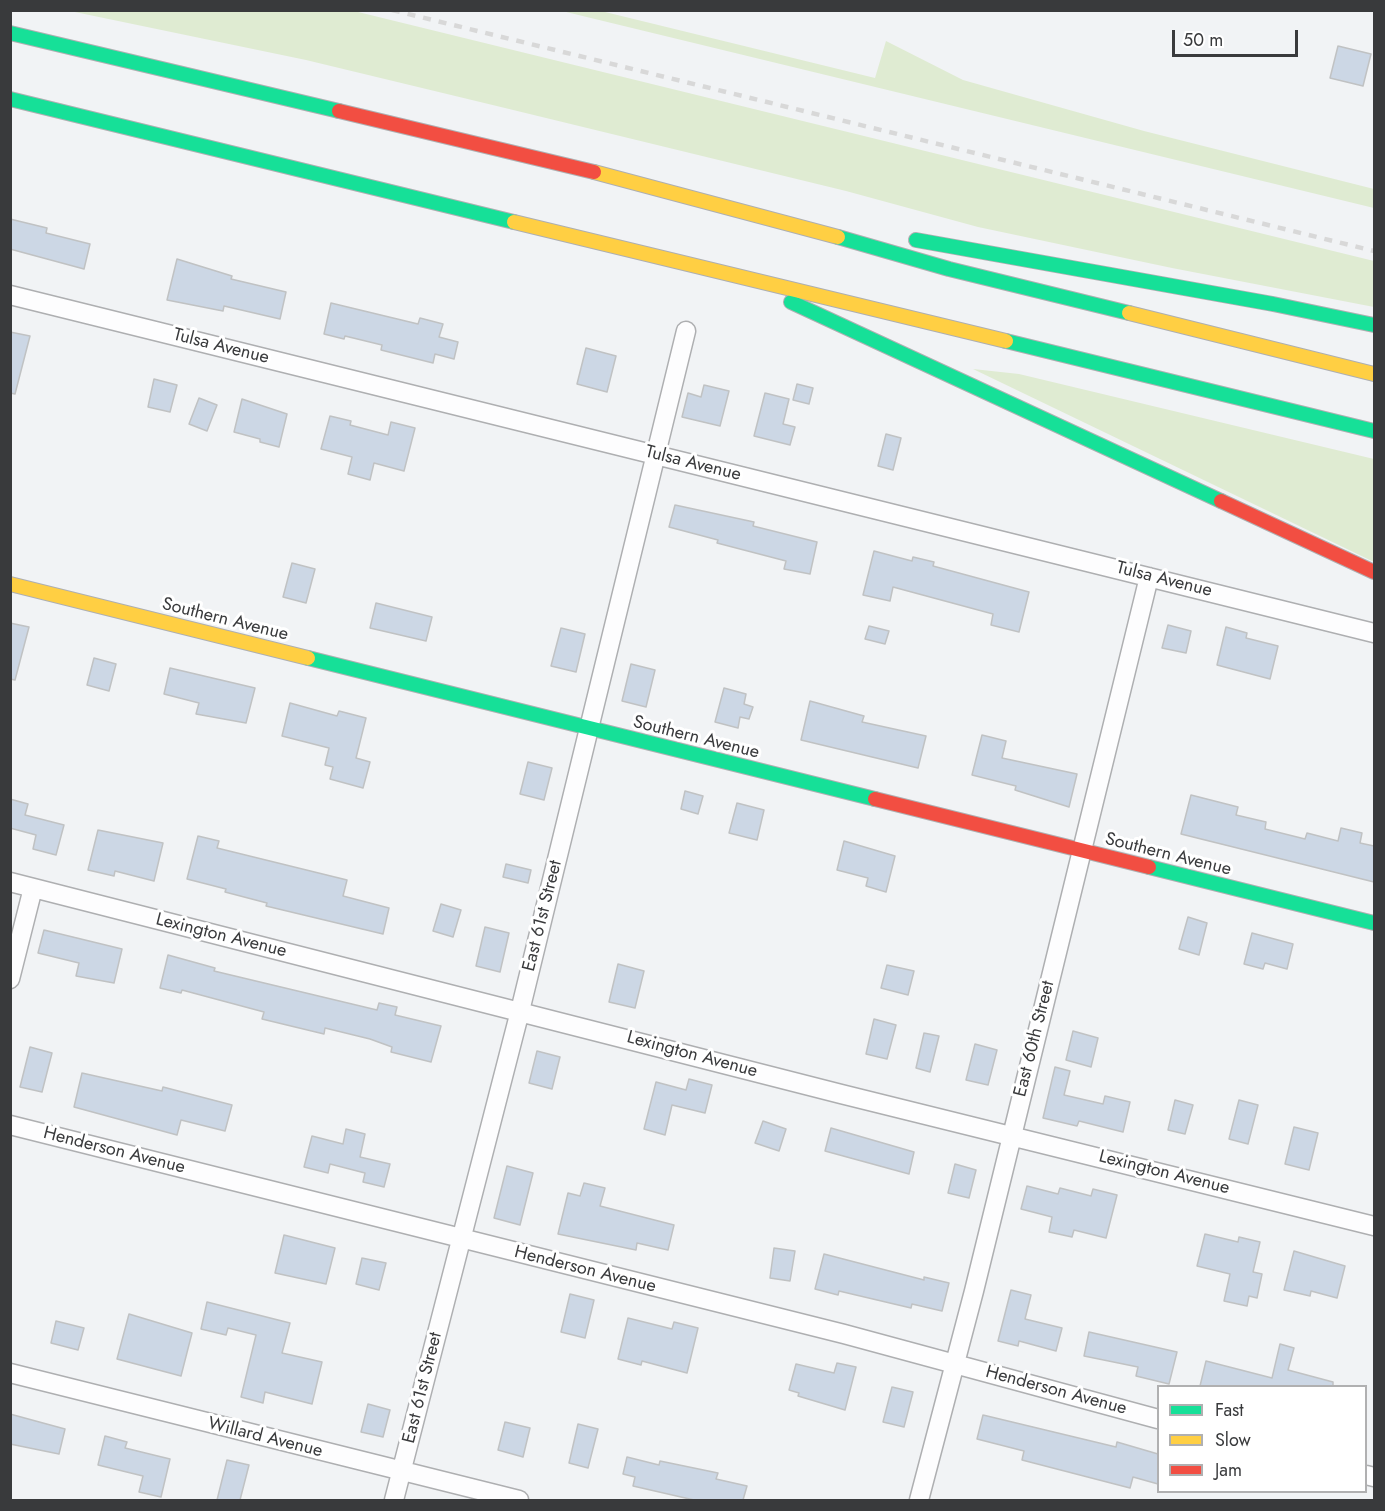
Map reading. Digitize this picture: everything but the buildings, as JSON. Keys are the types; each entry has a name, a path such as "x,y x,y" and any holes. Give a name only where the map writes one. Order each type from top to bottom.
{"main road":[{"path":"10,33 373,118 737,207 939,266 1374,374"},
{"path":"10,99 407,197 721,270 1374,431"},
{"path":"737,207 877,233"},
{"path":"900,237 1273,304 1374,325"},
{"path":"721,270 1374,572"},
{"path":"1330,551 1374,581"},
{"name":"Southern Avenue","path":"10,584 588,730 1374,923"}],"street":[{"name":"Tulsa Avenue","path":"10,295 1374,633"},
{"name":"East 61st Street","path":"394,1500 520,1011 686,331"},
{"name":"East 60th Street","path":"919,1500 955,1363 1149,577"},
{"name":"Lexington Avenue","path":"10,882 1374,1226"},
{"path":"10,979 33,888"},
{"name":"Henderson Avenue","path":"10,1125 955,1363 1157,1419"},
{"name":"Willard Avenue","path":"10,1373 519,1500"}],"green space":[{"path":"70,11 354,11 1374,261 1374,307 978,227 846,191 306,60"},
{"path":"562,11 601,11 875,78 886,41 963,80 1144,131 1374,189 1374,208"},
{"path":"973,369 1019,374 1374,459 1374,562"}],"railway":[{"path":"392,10 1374,251"}],"traffic: fast":[{"path":"10,33 339,111"},
{"path":"10,99 514,222"},
{"path":"838,237 949,269 1129,313"},
{"path":"916,240 1273,304 1374,325"},
{"path":"791,302 1221,501"},
{"path":"1006,341 1374,431"},
{"path":"308,658 875,799"},
{"path":"1149,867 1374,923"}],"traffic: slow":[{"path":"594,172 838,237"},
{"path":"514,222 1006,341"},
{"path":"1129,313 1374,374"},
{"path":"10,584 308,658"}],"traffic: jam":[{"path":"339,111 594,172"},
{"path":"1221,501 1374,572"},
{"path":"875,799 1149,867"}]}
